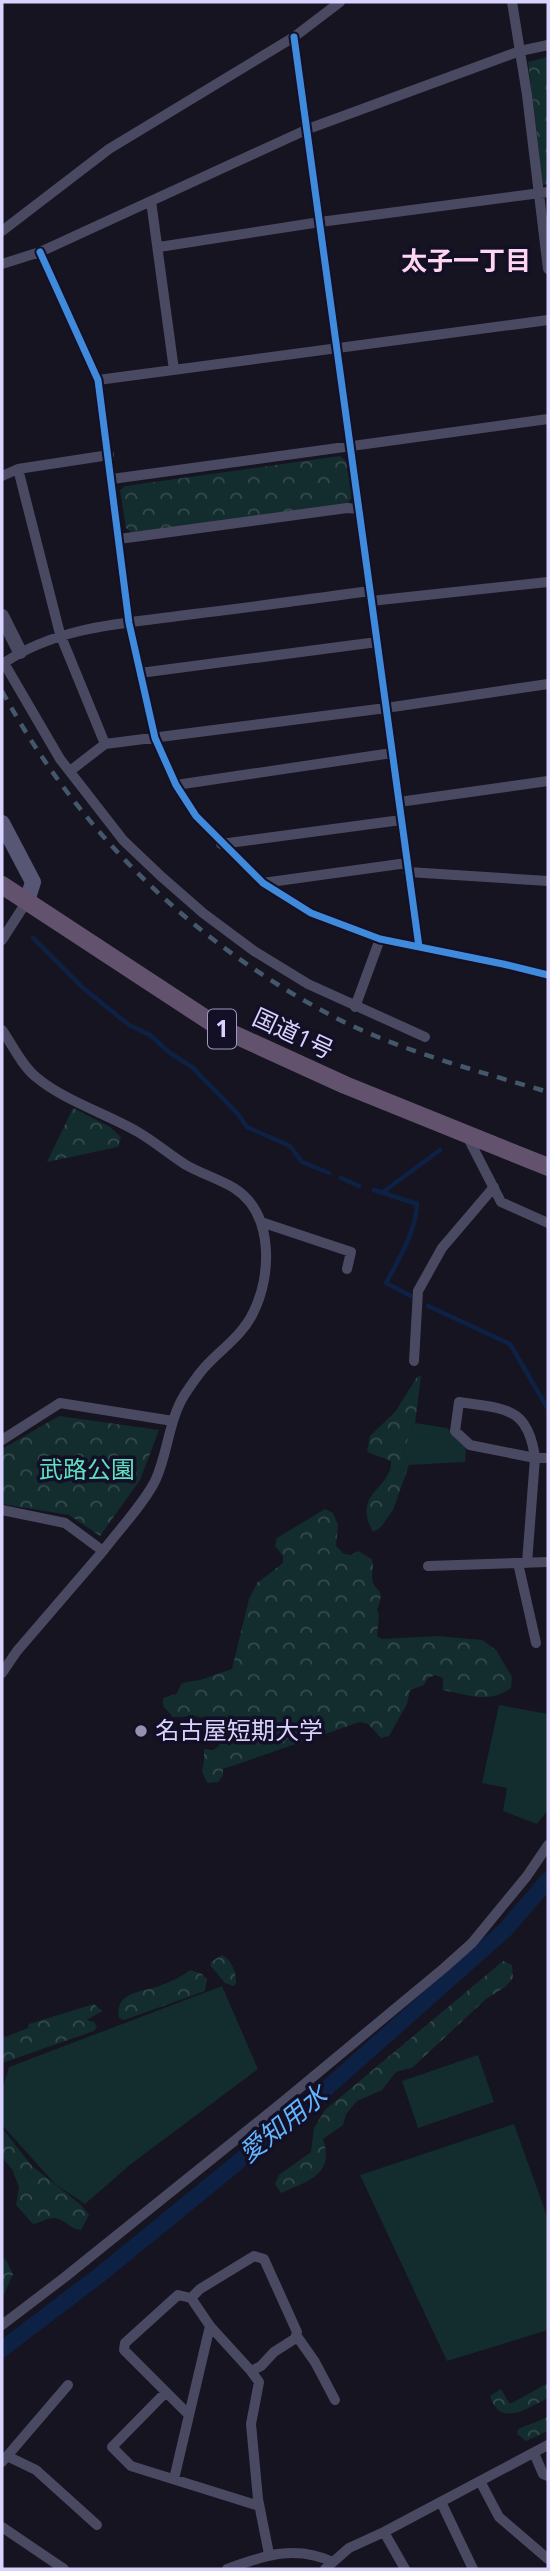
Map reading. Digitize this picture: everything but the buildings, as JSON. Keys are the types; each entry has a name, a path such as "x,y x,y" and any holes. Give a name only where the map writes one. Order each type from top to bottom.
{"highway":[{"name":"国道1号","path":"2,885 220,1028 345,1085 548,1167"}],"main road":[{"path":"2,823 33,882 27,901"}],"street":[{"path":"2,231 109,149 294,37 340,2"},
{"path":"512,2 543,193 548,269"},
{"path":"294,37 419,947"},
{"path":"2,264 40,252 308,129 520,51 548,45"},
{"path":"159,247 320,222 543,193"},
{"path":"151,201 174,370"},
{"path":"40,252 98,380 129,623 140,673 155,738 176,785 196,816 221,844 263,883 311,913 380,939 548,975"},
{"path":"98,380 548,320"},
{"path":"111,479 548,419"},
{"path":"2,476 18,468 109,456"},
{"path":"18,468 60,635 106,744"},
{"path":"119,539 347,508 359,509"},
{"path":"425,1037 308,984 254,951 203,913 123,839 54,749 4,663 20,652 60,635 129,623 370,596 548,582"},
{"path":"2,616 20,652"},
{"path":"140,673 377,642"},
{"path":"70,771 106,744 548,684"},
{"path":"176,785 392,752"},
{"path":"399,802 548,781"},
{"path":"221,844 401,820"},
{"path":"263,883 408,867 548,881"},
{"path":"2,940 27,901"},
{"path":"355,1007 380,939"},
{"path":"2,1030 35,1076 75,1101 139,1133 186,1165 236,1189 249,1201 261,1222 265,1239 265,1266 260,1296 253,1313 243,1329 203,1369 183,1397 155,1482 103,1551 2,1672"},
{"path":"465,1132 501,1202 548,1223"},
{"path":"414,1361 418,1291 442,1248 494,1187"},
{"path":"261,1222 351,1252 347,1269"},
{"path":"536,1643 523,1563 535,1458 533,1446 518,1416 508,1410 459,1402 455,1432 470,1445 535,1458 548,1458"},
{"path":"2,1440 60,1403 173,1421"},
{"path":"2,1510 65,1522 103,1551"},
{"path":"428,1566 548,1562"},
{"path":"2,2325 284,2101 444,1968 472,1943 548,1845"},
{"path":"191,2298 200,2289 254,2256 264,2259 296,2335 315,2362 335,2400"},
{"path":"189,2415 124,2350 125,2343 178,2295 191,2298 210,2326 259,2382 251,2424 259,2506 270,2553"},
{"path":"174,2479 210,2326"},
{"path":"251,2371 296,2338 296,2335"},
{"path":"68,2385 4,2459 36,2470 97,2525"},
{"path":"166,2392 111,2447 131,2466 259,2506"},
{"path":"227,2569 270,2553 302,2553 325,2557 329,2565 349,2548 548,2445"},
{"path":"534,2453 543,2474 548,2476"},
{"path":"480,2481 499,2516 548,2559"},
{"path":"441,2502 473,2569"},
{"path":"2,2527 64,2569"},
{"path":"384,2532 405,2569"}],"green space":[{"path":"548,57 548,184 543,185 528,62"},
{"path":"340,456 346,461 352,497 348,504 132,533 126,528 120,490 125,486"},
{"path":"73,1108 110,1127 121,1137 118,1147 47,1162"},
{"path":"421,1376 415,1423 403,1451 409,1465 393,1510 381,1527 373,1532 367,1508 374,1492 386,1478 391,1461 367,1452 370,1436 395,1412 417,1377"},
{"name":"武路公園","path":"59,1416 159,1430 140,1480 100,1536 69,1515 2,1504 2,1449"},
{"path":"415,1423 447,1428 466,1447 465,1462 409,1465 403,1451"},
{"path":"325,1509 333,1513 338,1525 336,1546 344,1554 351,1555 358,1551 372,1559 373,1582 381,1596 377,1610 377,1636 382,1639 436,1636 482,1640 496,1650 512,1677 511,1688 495,1696 470,1696 443,1690 443,1678 435,1675 428,1678 424,1685 410,1690 407,1704 389,1736 381,1738 368,1724 360,1722 223,1769 223,1775 218,1782 207,1783 202,1771 204,1749 213,1750 219,1746 223,1728 206,1718 173,1717 163,1706 163,1698 176,1694 182,1683 232,1669 249,1599 257,1583 283,1563 283,1556 275,1546 277,1538"},
{"path":"499,1705 548,1714 548,1810 537,1824 503,1811 507,1788 482,1783"},
{"path":"222,1955 229,1960 235,1972 236,1984 233,1986 225,1983 210,1965"},
{"path":"503,1961 512,1965 513,1978 505,1987 486,1999 413,2067 396,2072 382,2090 357,2101 346,2114 343,2125 323,2139 326,2151 322,2169 309,2180 281,2193 275,2184 279,2175 311,2152 314,2128 325,2110"},
{"path":"190,1970 202,1974 207,1980 205,1991 124,2020 119,2018 121,2002 126,1998 167,1983"},
{"path":"222,1986 258,2069 131,2164 85,2204 55,2184 2,2125 2,2091 9,2067"},
{"path":"94,2004 102,2011 87,2020 94,2022 97,2027 94,2031 2,2063 2,2035 5,2037 28,2028 29,2024"},
{"path":"478,2055 494,2102 418,2128 402,2081"},
{"path":"514,2124 548,2219 548,2330 447,2361 360,2175"},
{"path":"2,2128 32,2166 80,2204 89,2215 81,2230 55,2218 33,2224 16,2205 19,2187 12,2169 2,2158"},
{"path":"2,2257 13,2274 2,2299"},
{"path":"548,2383 548,2398 516,2413 501,2412 490,2396 501,2389 509,2403 512,2403"},
{"path":"548,2417 548,2431 526,2441 517,2434 518,2429"}],"waterway":[{"path":"33,938 82,987 129,1025 150,1035 170,1053 192,1067 238,1114 247,1127 290,1146 302,1162 329,1173"},
{"path":"383,1192 440,1150"},
{"path":"341,1178 359,1186"},
{"path":"374,1190 417,1204 410,1235 386,1283 411,1296"},
{"path":"428,1306 510,1344 548,1409"},
{"name":"愛知用水","path":"2,2349 101,2274 309,2104 506,1929 548,1880"}],"railway":[{"path":"2,691 33,743 104,838 189,920 236,957 286,989 363,1031 442,1060 548,1092"}],"cycle path":[{"path":"294,37 419,947"},
{"path":"40,252 98,380 129,623 155,738 176,785 196,816 263,883 311,913 380,939 548,975"}],"place":[{"name":"名古屋短期大学","path":"141,1731"}],"district":[{"name":"太子一丁目","path":"466,261"}]}
